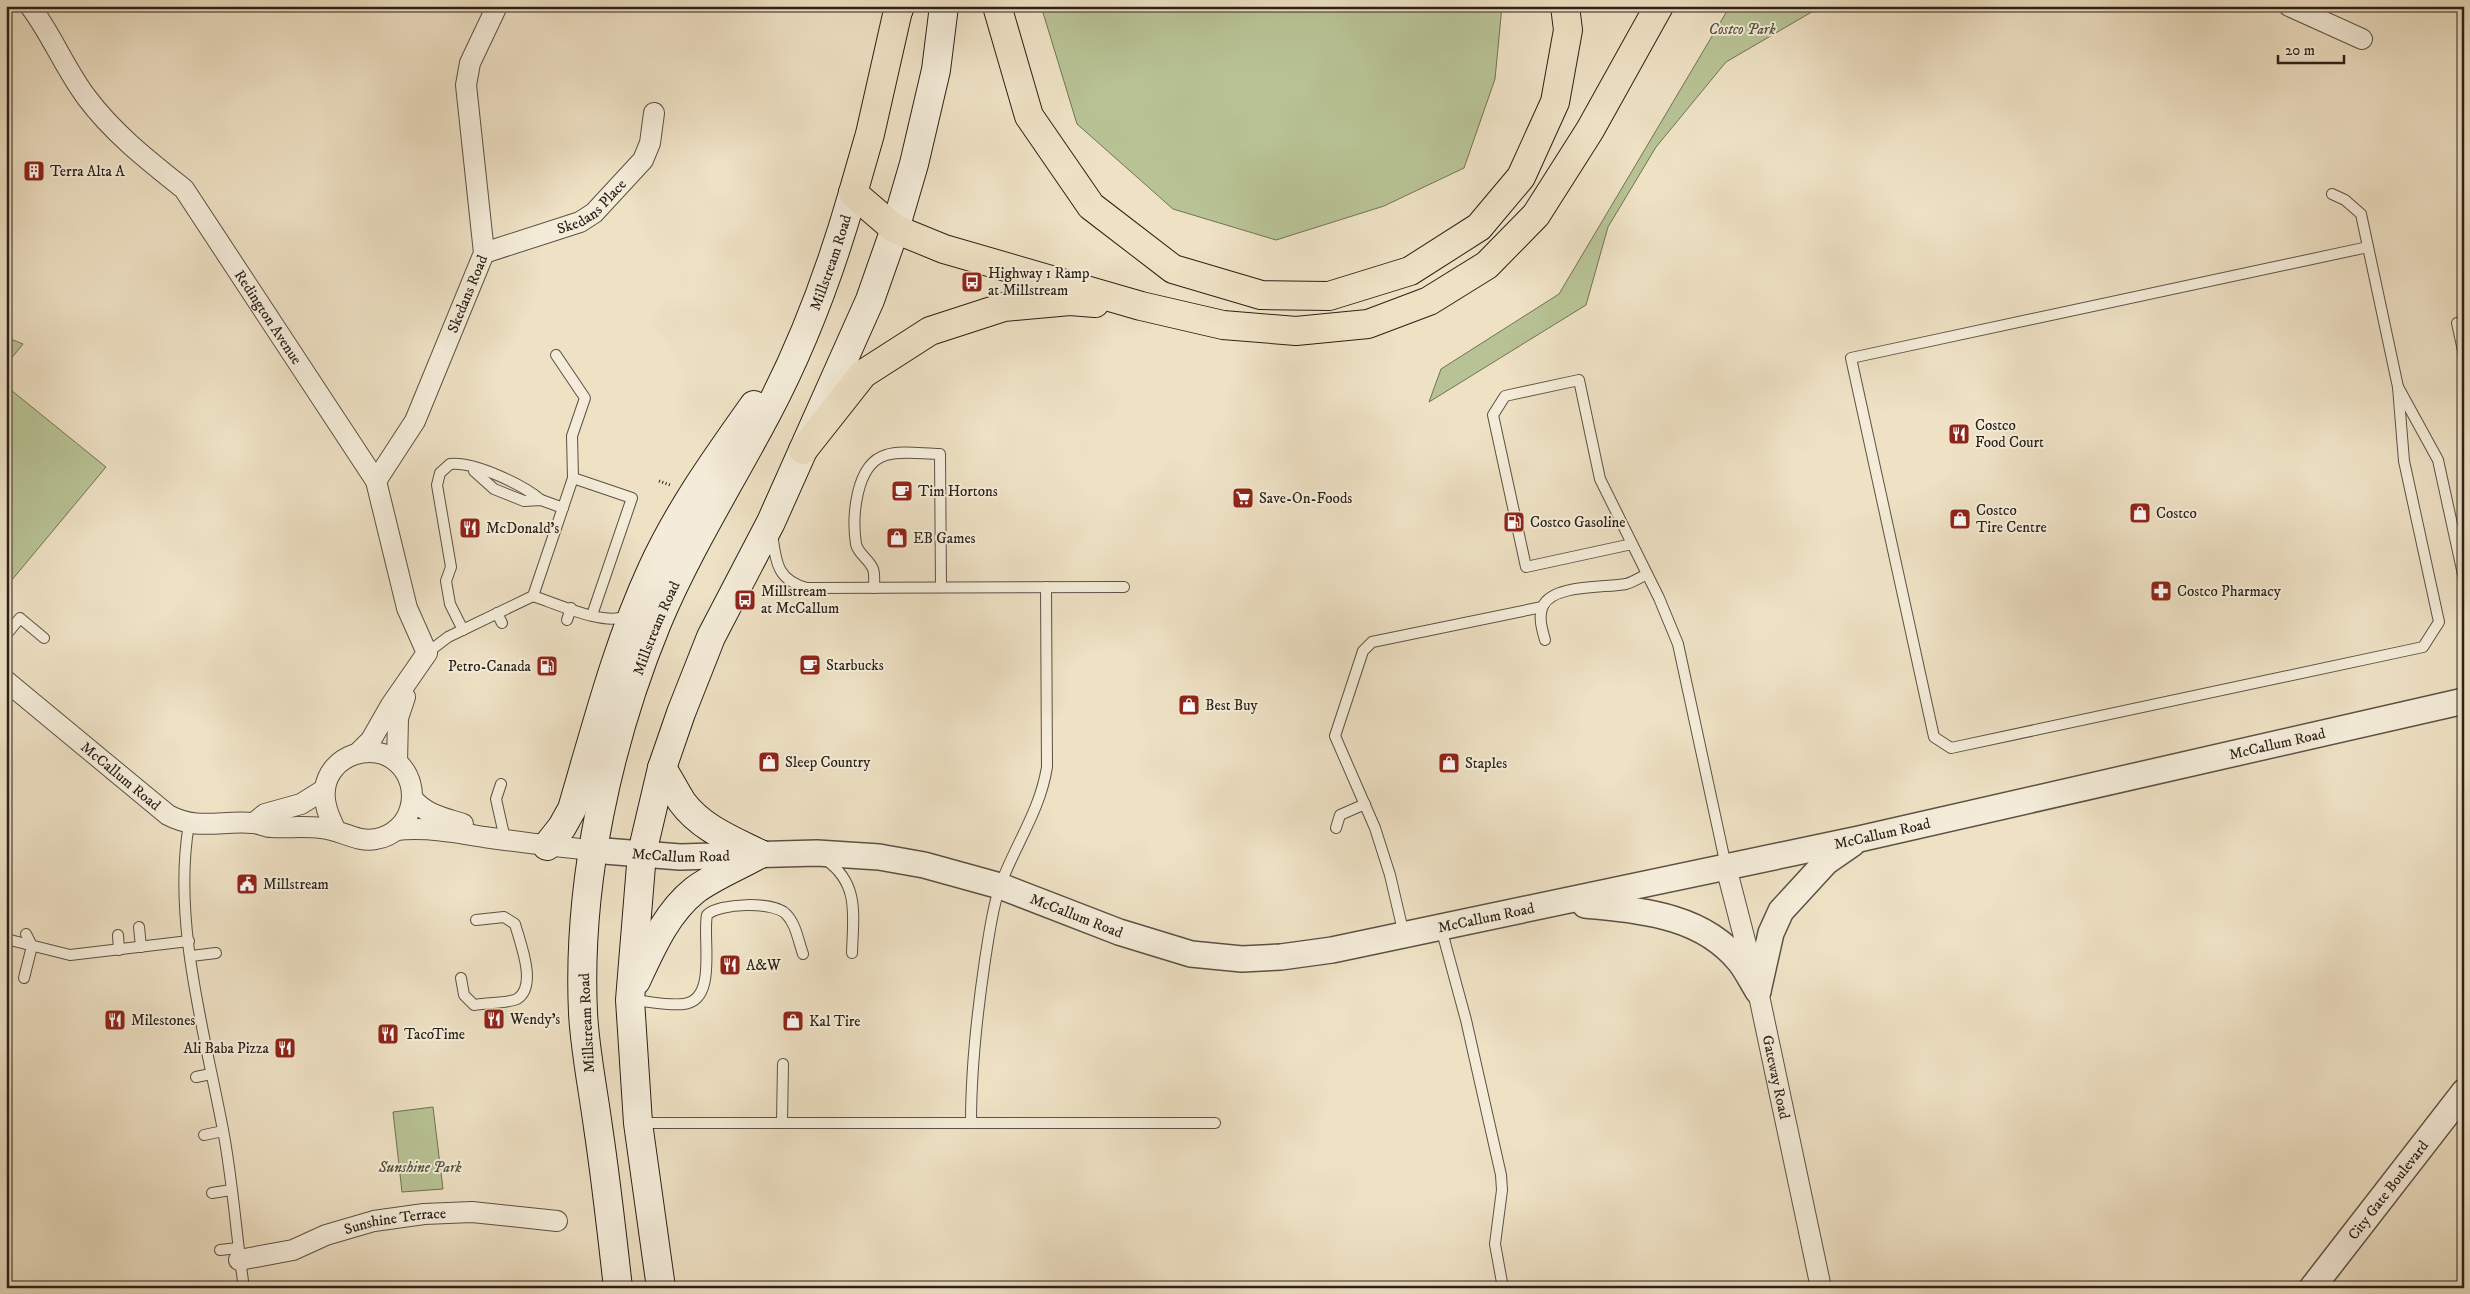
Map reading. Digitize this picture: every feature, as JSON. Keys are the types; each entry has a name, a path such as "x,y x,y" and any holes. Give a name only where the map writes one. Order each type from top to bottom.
{"main road":[{"path":"661,1288 638,1123 630,997 642,853 662,768 711,637 771,522 850,349 895,229 914,164 936,70 944,6"},
{"path":"997,6 1029,116 1091,206 1173,269 1261,295 1329,296 1410,271 1479,227 1521,177 1555,102 1568,30 1564,6"},
{"path":"853,193 895,229 944,250 1141,306 1223,325 1296,332 1368,324 1429,301 1487,265 1536,216 1590,130 1659,6"},
{"name":"Millstream Road","path":"618,1288 598,1127 587,1062 583,1011 584,946 592,850 622,723 657,623 712,511 768,412 806,333 836,252 870,134 899,7"},
{"path":"803,450 863,374 930,331 1004,307 1070,301 1141,306"},
{"path":"547,846 562,827 572,809 613,670 652,568 704,475 806,333"},
{"path":"662,768 682,802 696,818 716,832 760,854"},
{"path":"630,997 655,941 681,903 696,889 760,854"}],"street":[{"name":"Redington Avenue","path":"30,6 68,70 109,124 139,154 184,189 376,482 421,661"},
{"name":"Skedans Road","path":"376,482 415,421 484,253 466,84 470,64 497,6"},
{"path":"2289,6 2362,39"},
{"name":"Skedans Place","path":"484,253 580,222 594,212 643,160 650,143 654,113"},
{"path":"358,753 371,740 421,661"},
{"path":"397,762 398,718 421,661"},
{"name":"McCallum Road","path":"9,688 168,815 189,824 254,823 269,827 335,829"},
{"name":"McCallum Road","path":"396,830 415,828 547,846 680,857 817,853 897,860 959,874 1000,886 1119,932 1192,954 1242,959 1281,957 1332,950 1564,903 1859,839 2464,702"},
{"path":"358,753 378,753 397,762 406,773 412,786 414,799 408,817 396,830 376,839 353,837 335,829 326,807 325,789 328,776 336,766 346,757 358,753"},
{"name":"McCallum Road","path":"254,823 265,814 301,804 325,789"},
{"name":"McCallum Road","path":"414,799 420,807 432,814 505,840"},
{"path":"1758,991 1771,933 1781,911 1826,862 1859,839"},
{"name":"Gateway Road","path":"1726,867 1758,991 1821,1288"},
{"path":"1564,903 1660,914 1699,928 1739,961 1758,991"},
{"name":"City Gate Boulevard","path":"2312,1288 2464,1092"},
{"name":"Sunshine Terrace","path":"238,1254 293,1250 326,1235 374,1221 424,1214 472,1212 557,1221"}],"lane":[{"path":"2332,194 2345,200 2361,214 2398,388 2404,460 2439,622 2423,647 1951,748 1934,737 1851,358 2368,247"},
{"path":"2464,322 2457,323 2464,356"},
{"path":"533,596 573,478 572,436 585,398 556,355"},
{"path":"1632,544 1526,566 1492,415 1505,396 1579,380 1600,479 1659,598 1682,660 1726,867"},
{"path":"2398,388 2438,460 2464,579"},
{"path":"874,588 874,570 859,551 856,543 856,500 864,476 870,466 878,458 887,454 940,454 941,587"},
{"path":"462,630 450,604 446,581 451,566 437,481 443,468 450,464 468,465 529,489 541,500 563,508"},
{"path":"573,478 632,498 592,615"},
{"path":"771,522 776,561 784,577 795,585 807,588 1124,587"},
{"path":"1545,640 1540,618 1542,607 1547,600 1556,594 1582,588 1628,583 1647,574"},
{"path":"970,1122 976,1022 990,929 1000,886 1035,813 1044,785 1047,767 1046,587"},
{"path":"421,661 448,637 533,596 602,618 622,619 636,609"},
{"path":"1404,935 1390,875 1365,804 1335,736 1363,651 1372,642 1542,607"},
{"path":"567,620 571,608"},
{"path":"498,613 502,623"},
{"path":"6,635 20,618 44,638"},
{"path":"501,784 496,799 505,840"},
{"path":"1336,828 1340,815 1365,804"},
{"path":"189,824 184,854 188,941 223,1131 244,1288"},
{"path":"817,853 838,868 848,884 853,909 852,953"},
{"path":"630,997 685,1004 700,996 706,983 705,923 707,915 719,907 764,906 785,912 793,922 803,954"},
{"path":"461,978 464,996 474,1005 517,999 526,989 528,974 515,924 504,918 476,920"},
{"path":"139,927 141,947"},
{"path":"1441,927 1466,1020 1501,1175 1502,1190 1495,1244 1503,1288"},
{"path":"24,978 32,946 26,934"},
{"path":"118,935 119,950"},
{"path":"6,939 70,955 188,941"},
{"path":"191,956 216,953"},
{"path":"782,1122 783,1064"},
{"path":"196,1077 211,1074"},
{"path":"638,1123 1215,1123"},
{"path":"204,1135 223,1131"},
{"path":"212,1193 231,1190"},
{"path":"220,1250 238,1254"}],"green space":[{"path":"1041,6 1502,6 1495,79 1464,168 1384,206 1276,240 1173,209 1077,124"},
{"name":"Costco Park","path":"1730,6 1822,6 1726,62 1656,147 1608,227 1586,305 1429,402 1441,369 1559,294"},
{"path":"6,337 23,344 6,365"},
{"path":"6,386 106,467 6,587"},
{"name":"Sunshine Park","path":"433,1107 443,1189 402,1192 393,1112"}],"place":[{"name":"Terra Alta A","path":"34,171"},
{"name":"Highway 1 Ramp at Millstream","path":"972,282"},
{"name":"Costco Food Court","path":"1959,434"},
{"name":"Tim Hortons","path":"902,491"},
{"name":"Save-On-Foods","path":"1243,498"},
{"name":"Costco","path":"2140,513"},
{"name":"Costco Tire Centre","path":"1960,519"},
{"name":"Costco Gasoline","path":"1514,522"},
{"name":"McDonald's","path":"470,528"},
{"name":"EB Games","path":"897,538"},
{"name":"Costco Pharmacy","path":"2161,591"},
{"name":"Millstream at McCallum","path":"745,600"},
{"name":"Starbucks","path":"810,665"},
{"name":"Petro-Canada","path":"547,666"},
{"name":"Best Buy","path":"1189,705"},
{"name":"Sleep Country","path":"769,762"},
{"name":"Staples","path":"1449,763"},
{"name":"Millstream","path":"247,884"},
{"name":"A&W","path":"730,965"},
{"name":"Wendy's","path":"494,1019"},
{"name":"Milestones","path":"115,1020"},
{"name":"Kal Tire","path":"793,1021"},
{"name":"TacoTime","path":"388,1034"},
{"name":"Ali Baba Pizza","path":"285,1048"}]}
